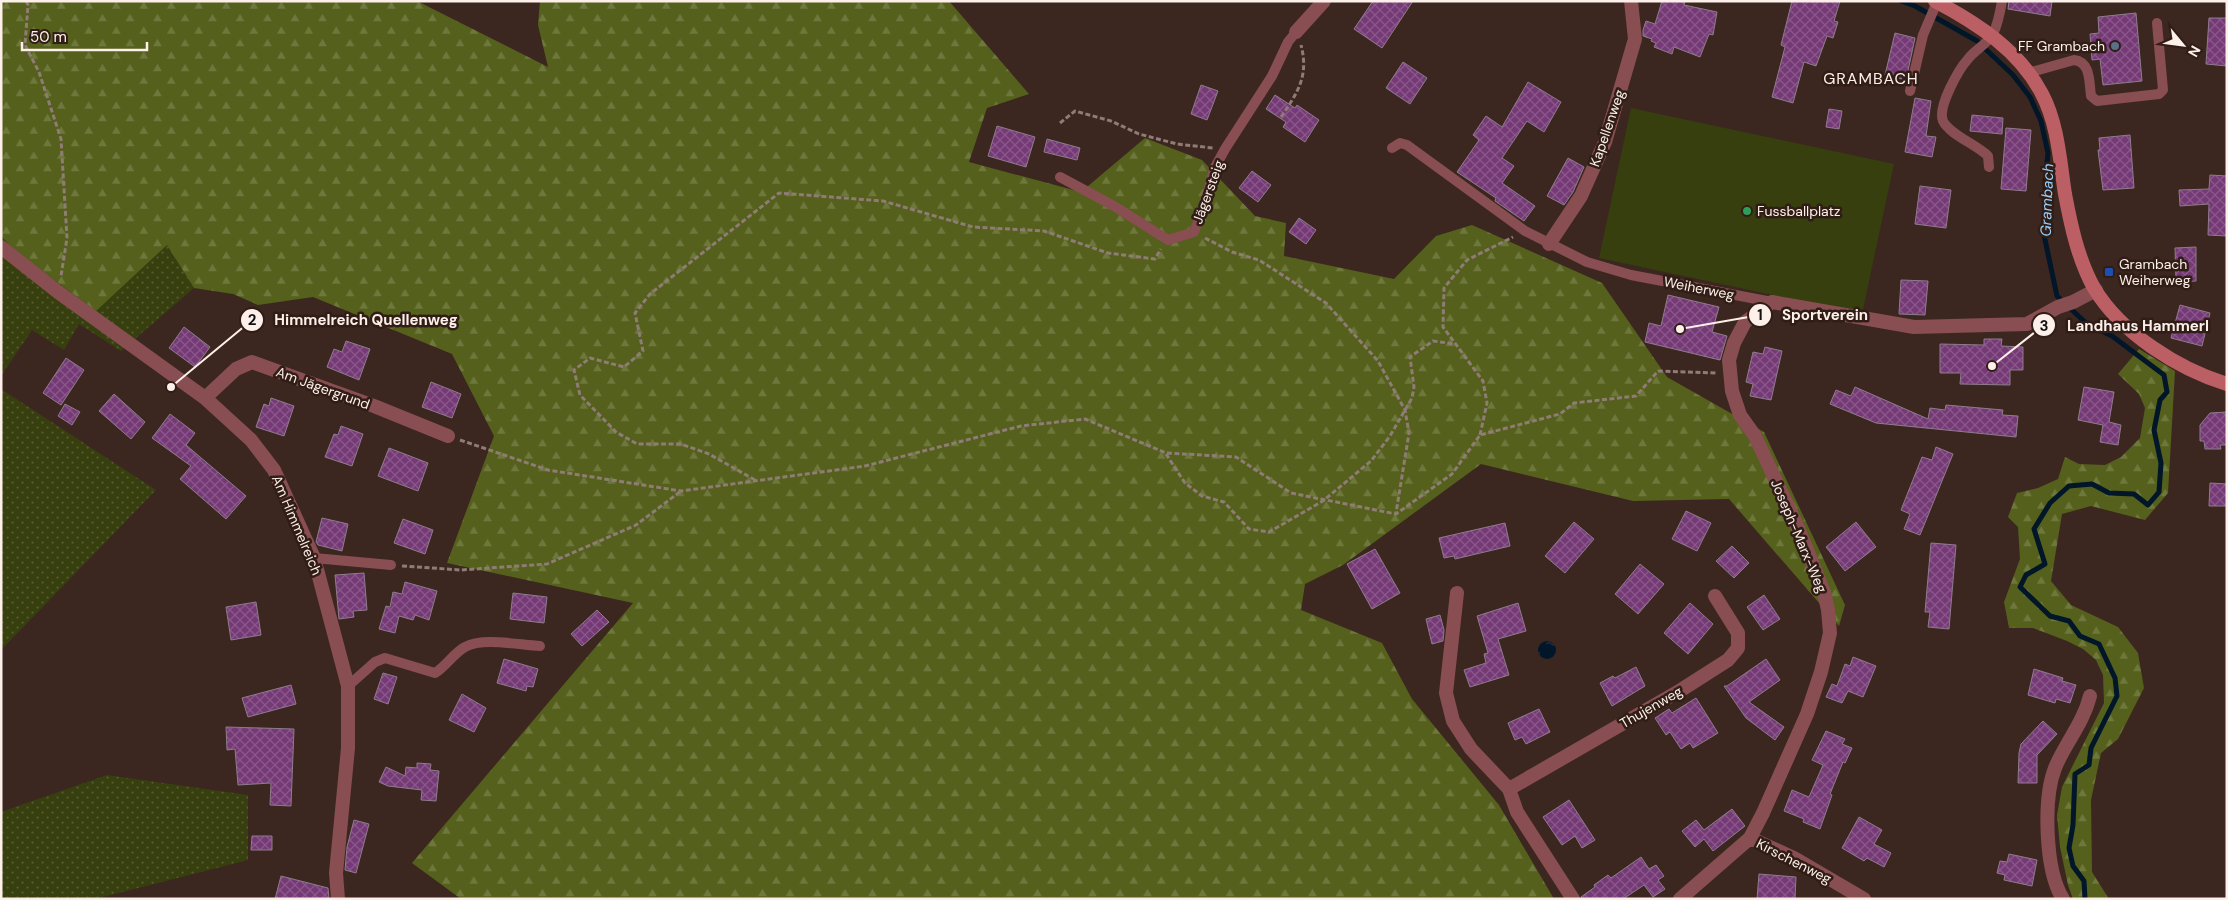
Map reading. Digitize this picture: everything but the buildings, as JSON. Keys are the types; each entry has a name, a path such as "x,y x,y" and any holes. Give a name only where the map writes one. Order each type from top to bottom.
{"main road":[{"path":"1933,8 1968,19 2028,73 2040,90 2048,109 2075,240 2096,290 2117,316 2150,345 2183,367 2227,384"}],"street":[{"name":"Jägersteig","path":"1296,32 1324,1"},
{"name":"Kapellenweg","path":"1549,244 1581,196 1605,142 1635,39 1632,1"},
{"name":"Am Himmelreich","path":"1,247 58,292 205,398 251,440 274,470 314,558 348,686 348,748 336,874 338,899"},
{"name":"Weiherweg","path":"1772,302 1914,327 2027,324 2058,307 2073,302 2096,290"},
{"name":"Joseph-Marx-Weg","path":"1680,899 1750,838 1807,714 1822,672 1830,626 1824,592 1800,530 1759,445 1740,415 1732,392 1729,360 1734,343 1745,322 1772,302"},
{"name":"Am Jägergrund","path":"205,398 236,369 252,362 374,406 448,436"},
{"path":"1457,593 1447,681 1448,703 1453,721 1470,749 1509,789 1517,812 1573,899"},
{"name":"Thujenweg","path":"1509,789 1673,695 1728,660 1738,648 1738,634 1715,596"},
{"path":"2064,899 2052,869 2047,835 2051,780 2055,766 2080,725 2090,696"},
{"name":"Kirschenweg","path":"1750,838 1794,858 1864,899"}],"lane":[{"path":"1989,167 1988,156 1980,148 1951,131 1943,121 1942,111 1955,78 1976,51 1989,39 1998,24 2002,1"},
{"path":"1910,91 1933,8"},
{"path":"2028,73 2074,60 2081,61 2087,68 2093,99 2097,101 2159,94 2163,90 2157,23"},
{"name":"Jägersteig","path":"1168,240 1194,232 1204,206 1214,170 1225,149 1272,76 1288,42 1296,32"},
{"name":"Weiherweg","path":"1392,148 1400,143 1407,145 1525,232 1587,262 1631,275 1772,302"},
{"path":"1060,177 1114,206 1168,240"},
{"path":"314,558 391,565"},
{"path":"348,686 375,662 385,658 435,673 443,668 463,647 478,642 540,646"}],"path":[{"path":"26,1 28,6 25,45 39,72 61,139 67,238 58,292"},
{"path":"1281,117 1294,98 1304,72 1305,63 1296,32"},
{"path":"1060,122 1075,111 1111,121 1139,134 1177,144 1225,149"},
{"path":"755,481 709,454 681,444 637,444 616,432 580,395 574,370 590,358 624,367 643,350 635,313 650,294 779,193 883,202 973,227 1044,232 1108,253 1155,259 1168,240"},
{"path":"1194,232 1232,252 1259,260 1326,303 1378,361 1405,410 1409,433 1396,514"},
{"path":"448,436 548,470 681,491 865,466 1021,426 1085,419 1166,453 1236,457 1291,493 1322,501 1354,505 1396,514 1452,474 1480,435 1487,403 1483,381 1443,327 1444,288 1467,260 1525,232"},
{"path":"1166,453 1185,483 1202,496 1224,502 1249,529 1269,532 1322,501 1371,461 1390,436 1412,398 1414,387 1410,357 1433,341 1455,344"},
{"path":"1480,435 1560,414 1574,403 1636,396 1658,370 1729,374"},
{"path":"391,565 461,570 547,564 636,525 681,491"}],"green space":[{"path":"1,1 417,1 548,67 538,25 540,1 949,1 1029,94 987,108 969,162 1081,192 1145,138 1202,160 1255,216 1286,223 1284,256 1394,279 1436,236 1472,225 1602,283 1667,377 1764,432 1845,605 1839,626 1729,499 1633,501 1481,464 1343,565 1305,584 1301,610 1382,643 1412,699 1499,805 1554,899 461,899 412,863 633,603 447,563 494,436 452,354 313,297 258,305 233,294 194,288 167,245 96,311 15,251 1,236"},
{"name":"Fussballplatz","path":"1631,108 1894,164 1862,314 1599,258"},
{"path":"1,236 15,251 167,244 194,288 121,351 79,324 64,350 32,330 1,376"},
{"path":"2139,349 2175,371 2168,493 2145,520 2091,506 2062,514 2051,581 2071,605 2118,627 2138,653 2144,688 2118,739 2101,753 2091,800 2092,872 2109,899 2073,899 2060,847 2057,815 2062,787 2104,703 2103,675 2096,660 2083,649 2067,641 2033,628 2009,628 2004,602 2020,559 2018,527 2008,517 2017,493 2038,488 2058,479 2065,457 2079,464 2105,465 2121,457 2140,438 2145,408 2139,394 2118,374"},
{"path":"1,389 156,490 1,650"},
{"path":"107,775 248,795 248,860 95,899 1,899 1,812"}],"water":[{"path":"1543,641 1551,641 1556,646 1554,657 1543,659 1538,654 1538,646"}],"waterway":[{"name":"Grambach","path":"1901,1 1915,6 1977,41 2013,75 2030,97 2041,121 2048,153 2045,184 2049,213 2044,235 2057,296 2087,324 2112,336 2164,375 2167,392 2160,400 2154,430 2161,463 2159,492 2148,505 2134,494 2109,493 2092,484 2069,486 2050,503 2034,529 2045,564 2026,575 2020,587 2050,616 2069,621 2080,636 2099,644 2115,678 2117,696 2091,748 2089,765 2075,774 2073,825 2069,848 2073,866 2084,881 2085,899"}],"place":[{"name":"FF Grambach","path":"2115,46"},
{"name":"Fussballplatz","path":"1747,211"},
{"name":"Grambach Weiherweg","path":"2109,272"},
{"name":"Sportverein","path":"1680,329"},
{"name":"Landhaus Hammerl","path":"1992,366"},
{"name":"Himmelreich Quellenweg","path":"171,387"}],"district":[{"name":"GRAMBACH","path":"1871,78"}]}
